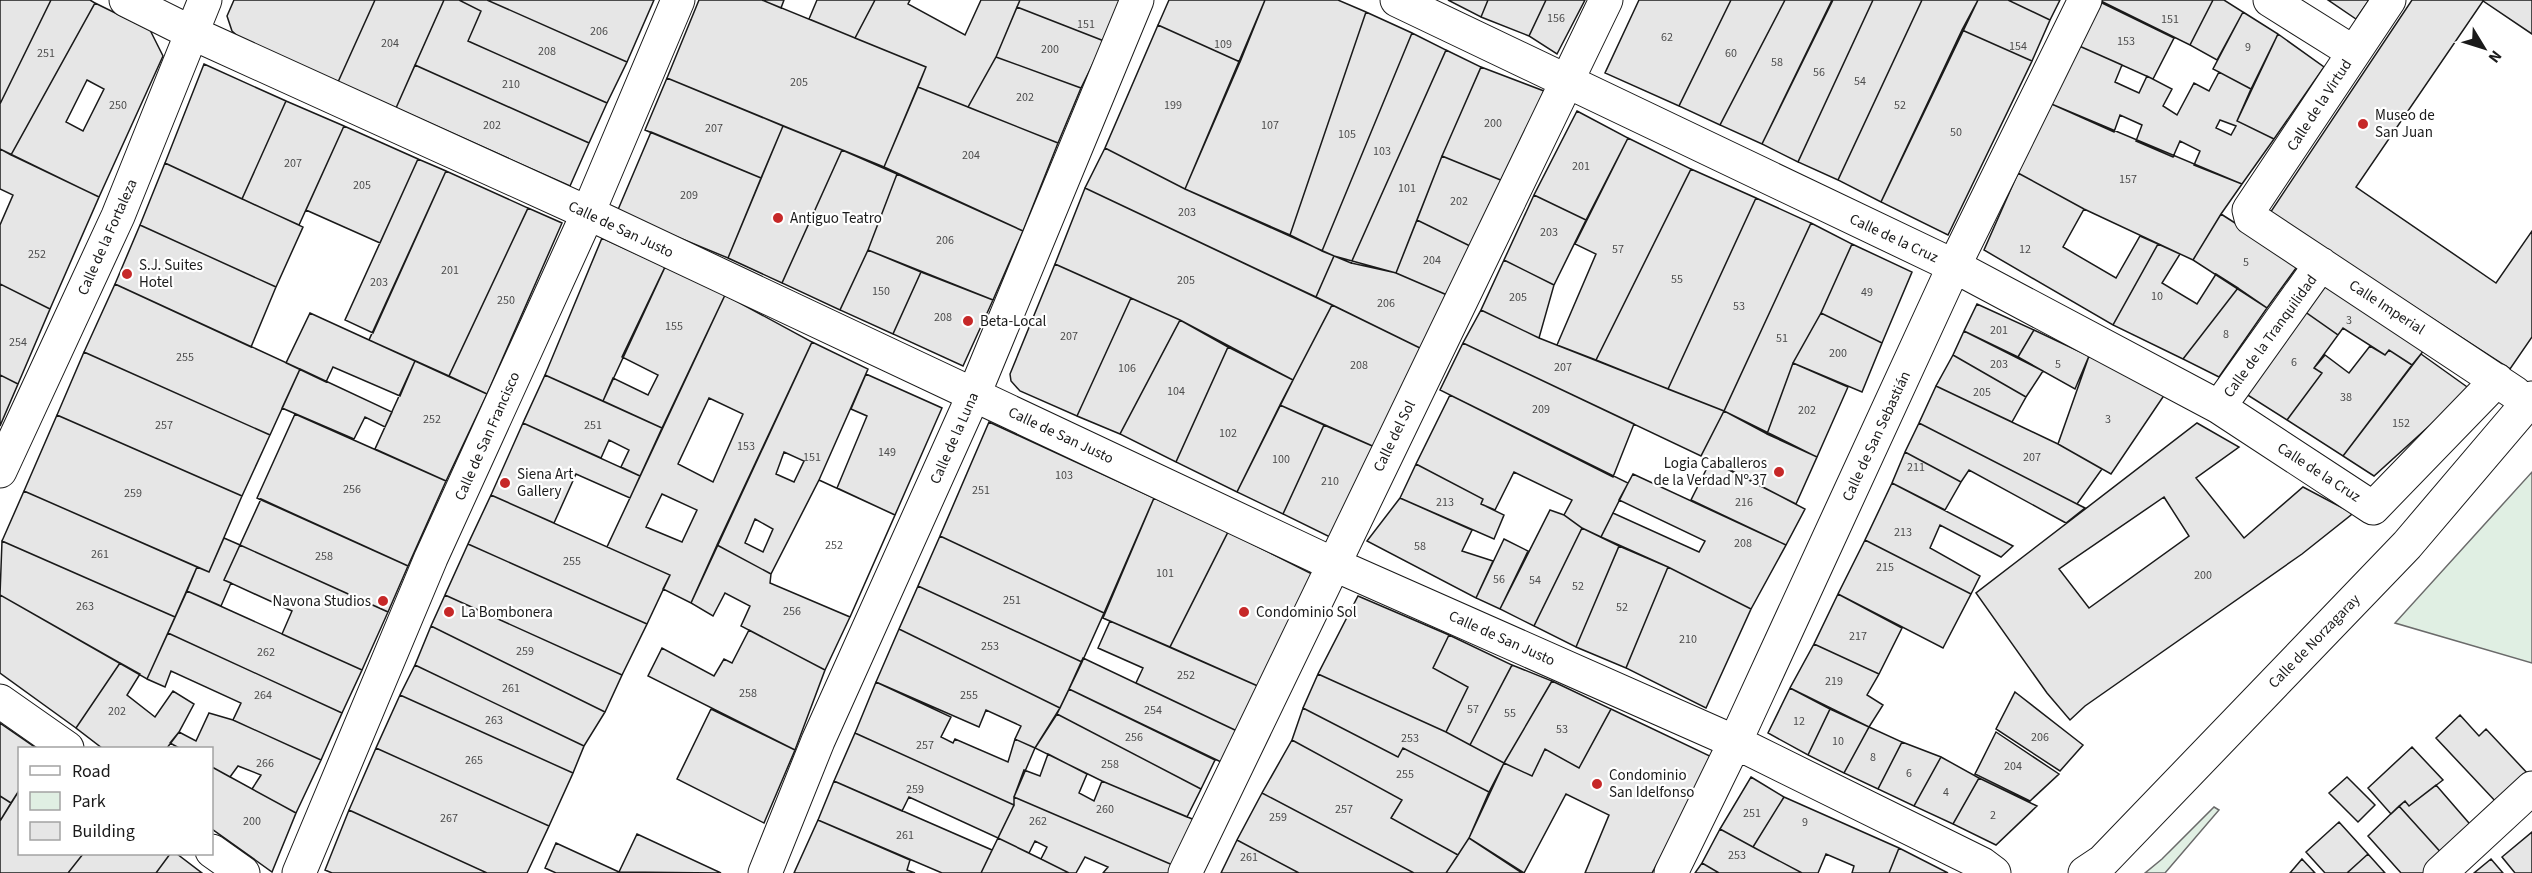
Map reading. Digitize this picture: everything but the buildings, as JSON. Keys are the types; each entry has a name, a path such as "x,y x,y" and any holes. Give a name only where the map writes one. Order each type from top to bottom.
{"street":[{"name":"Calle de San Justo","path":"126,0 190,32 588,213 1333,564 1735,742 1982,864 1994,873"},
{"name":"Calle de la Fortaleza","path":"0,471 118,216 170,92 190,32 205,0"},
{"name":"Calle de San Francisco","path":"299,873 431,558 588,213 678,0"},
{"name":"Calle de la Luna","path":"765,873 818,741 974,394 1137,0"},
{"name":"Calle de la Cruz","path":"1397,0 1954,266 2219,407 2373,508 2497,380"},
{"name":"Calle del Sol","path":"1185,873 1606,0"},
{"name":"Calle de San Sebastián","path":"1671,873 1735,742 1954,266 2085,0"},
{"path":"2271,0 2353,52"},
{"name":"Calle de la Virtud","path":"2249,210 2389,0"},
{"name":"Calle Imperial","path":"2249,210 2251,218 2530,400"},
{"name":"Calle de la Tranquilidad","path":"2219,407 2321,264"},
{"name":"Calle de Norzagaray","path":"2085,873 2103,861 2407,545 2530,400"},
{"path":"0,701 66,747"},
{"path":"2440,873 2532,788"},
{"path":"213,852 243,873"}],"green space":[{"path":"2532,472 2532,663 2395,623"},
{"path":"2214,807 2219,810 2165,873 2145,873 2162,859"}],"place":[{"name":"Museo de San Juan","path":"2363,124"},
{"name":"Antiguo Teatro","path":"778,218"},
{"name":"S.J. Suites Hotel","path":"127,274"},
{"name":"Beta-Local","path":"968,321"},
{"name":"Logia Caballeros de la Verdad Nº 37","path":"1779,472"},
{"name":"Siena Art Gallery","path":"505,483"},
{"name":"Navona Studios","path":"383,601"},
{"name":"La Bombonera","path":"449,612"},
{"name":"Condominio Sol","path":"1244,612"},
{"name":"Condominio San Idelfonso","path":"1597,784"}]}
